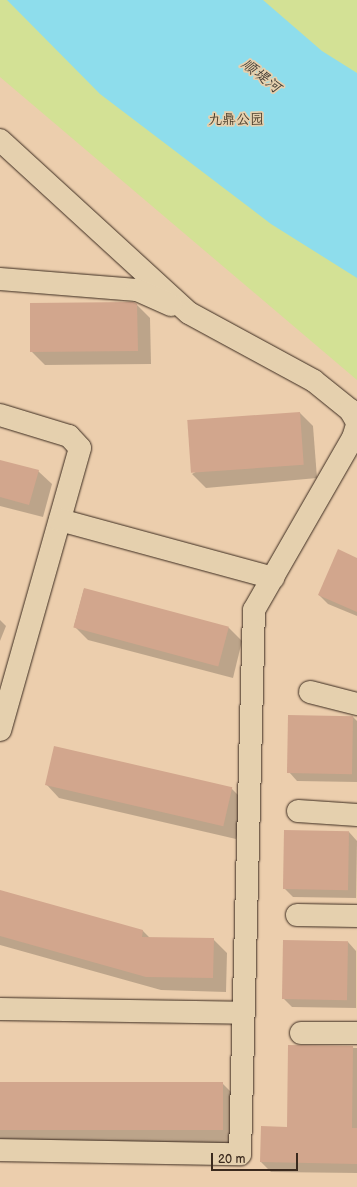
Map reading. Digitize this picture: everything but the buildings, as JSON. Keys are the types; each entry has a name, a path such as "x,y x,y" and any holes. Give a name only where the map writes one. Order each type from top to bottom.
{"lane":[{"path":"0,140 189,313"},
{"path":"0,279 136,290 189,313 314,381 350,410 357,422"},
{"path":"0,415 69,436 80,448 0,730"},
{"path":"0,1150 240,1154 254,610 353,438 357,425"},
{"path":"60,520 273,578"},
{"path":"310,692 357,704"},
{"path":"298,811 357,814"},
{"path":"297,915 357,916"},
{"path":"0,1009 244,1014"},
{"path":"301,1033 357,1034"}],"green space":[{"name":"九鼎公园","path":"0,0 357,0 357,380 0,77"}],"water":[{"name":"九鼎公园","path":"7,0 263,0 322,51 357,73 357,278 271,224 100,94"}],"water label":[{"name":"顺堤河","path":"261,76"}]}
